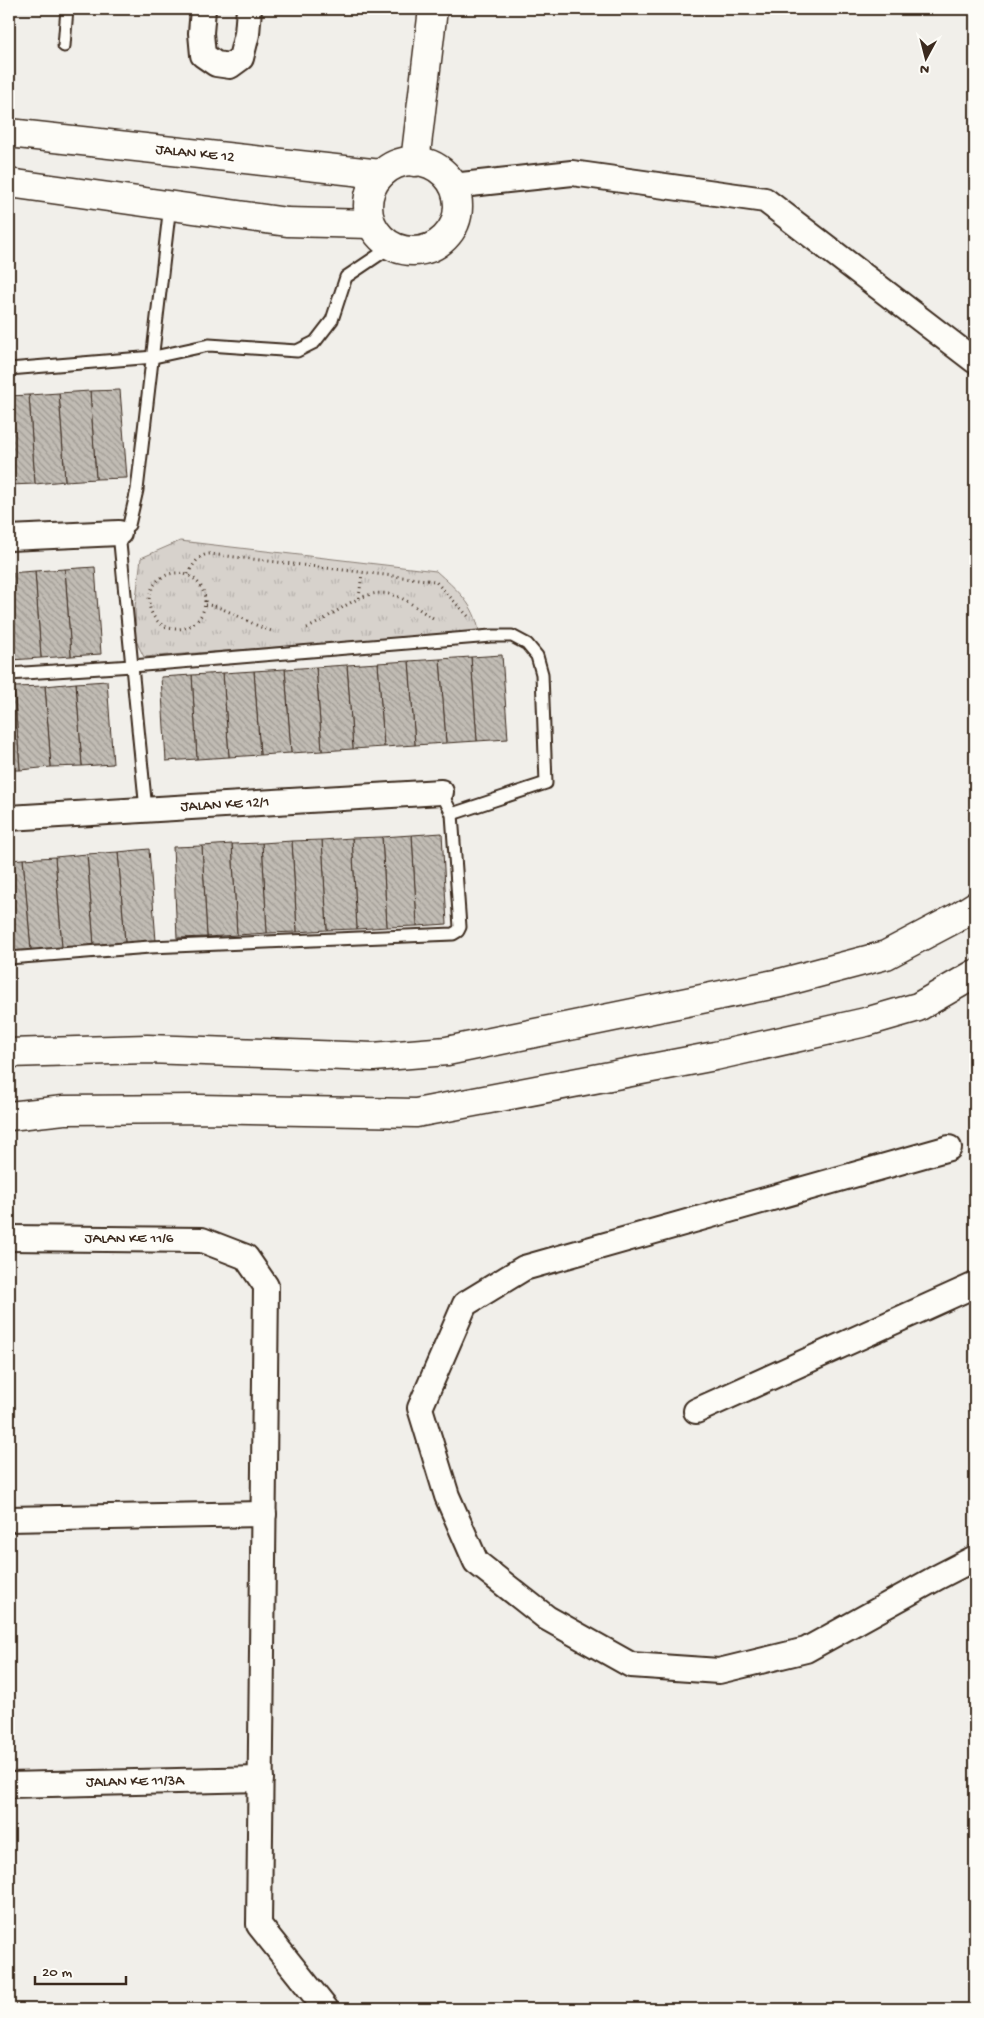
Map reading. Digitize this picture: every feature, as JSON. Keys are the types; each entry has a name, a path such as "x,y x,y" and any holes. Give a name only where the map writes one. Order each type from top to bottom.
{"main road":[{"path":"415,162 433,9"},
{"name":"JALAN KE 12","path":"9,133 381,174"},
{"path":"403,162 430,165 443,173 452,186 457,199 457,213 453,227 444,238 433,246 420,251 392,246 380,237 371,224 367,207 371,189 381,174 403,162"},
{"path":"9,183 287,222 371,224"},
{"path":"9,1053 147,1049 372,1057 447,1051 780,983 886,955 975,906"},
{"path":"9,1116 74,1110 199,1109 416,1113 715,1056 866,1022 918,1007 975,974"}],"street":[{"path":"204,9 201,33 203,55 216,64 230,66 241,58 247,34 249,9"},
{"path":"452,186 572,173 765,200 975,362"},
{"path":"9,538 119,533"},
{"name":"JALAN KE 12/1","path":"9,818 441,792"},
{"path":"949,1148 524,1268 465,1304 420,1408 447,1496 476,1562 547,1618 631,1665 719,1671 806,1650 975,1558"},
{"name":"JALAN KE 11/6","path":"9,1238 202,1240 246,1257 266,1286 264,1514"},
{"path":"696,1411 975,1285"},
{"path":"9,1519 264,1514 259,1925 326,2009"},
{"name":"JALAN KE 11/3A","path":"9,1786 261,1779"}],"lane":[{"path":"64,46 67,9"},
{"path":"146,810 119,533 128,525 137,490 154,357 170,205"},
{"path":"9,369 154,357 209,345 297,351 315,342 332,320 346,277 392,246"},
{"path":"9,674 512,636 527,644 537,656 542,674 546,783 452,814"},
{"path":"9,958 150,947 453,934 460,927 452,814 441,792"}],"path":[{"path":"188,574 192,565 204,554 434,581 472,623"},
{"path":"358,598 362,573"},
{"path":"169,574 188,574 202,587 205,605 202,614 197,621 180,629 163,625 151,612 149,603 154,585 160,578 169,574"},
{"path":"302,630 321,622 358,598 376,594 393,594 410,602 423,613 435,619"},
{"path":"205,605 219,607 259,628 280,632"}],"green space":[{"path":"180,541 436,571 469,605 477,622 479,632 144,657 136,641 135,607 141,558"}],"building":[{"path":"120,390 127,478 96,479 90,391"},
{"path":"90,391 96,479 65,481 59,393"},
{"path":"59,393 65,481 35,484 29,395"},
{"path":"29,395 35,484 9,485 9,396"},
{"path":"95,567 101,654 71,656 65,569"},
{"path":"65,569 71,656 41,658 35,571"},
{"path":"35,571 41,658 11,660 9,573"},
{"path":"502,655 508,739 477,741 471,657"},
{"path":"471,657 477,741 446,743 440,659"},
{"path":"440,659 446,743 415,745 409,661"},
{"path":"409,661 415,745 384,747 378,663"},
{"path":"378,663 384,747 353,749 347,665"},
{"path":"347,665 353,749 322,751 316,667"},
{"path":"316,667 322,751 291,753 285,669"},
{"path":"285,669 291,753 260,755 254,671"},
{"path":"254,671 260,755 229,757 223,673"},
{"path":"223,673 229,757 197,759 192,675"},
{"path":"192,675 197,759 166,761 161,677"},
{"path":"107,681 113,764 82,766 76,683"},
{"path":"76,683 82,766 51,767 45,686"},
{"path":"45,686 51,767 20,770 14,687"},
{"path":"14,687 20,770 9,770 9,688"},
{"path":"442,833 447,924 417,926 412,835"},
{"path":"412,835 417,926 387,927 382,837"},
{"path":"382,837 387,927 357,929 352,838"},
{"path":"352,838 357,929 327,930 322,840"},
{"path":"322,840 327,930 297,932 292,841"},
{"path":"292,841 297,932 267,933 262,843"},
{"path":"262,843 267,933 237,935 232,844"},
{"path":"232,844 237,935 207,937 202,846"},
{"path":"202,846 207,937 177,938 173,847"},
{"path":"149,849 156,941 125,943 118,852"},
{"path":"118,852 125,943 94,946 87,854"},
{"path":"87,854 94,946 62,948 55,857"},
{"path":"55,857 62,948 31,950 23,859"},
{"path":"23,859 31,950 9,952 9,860"}]}
